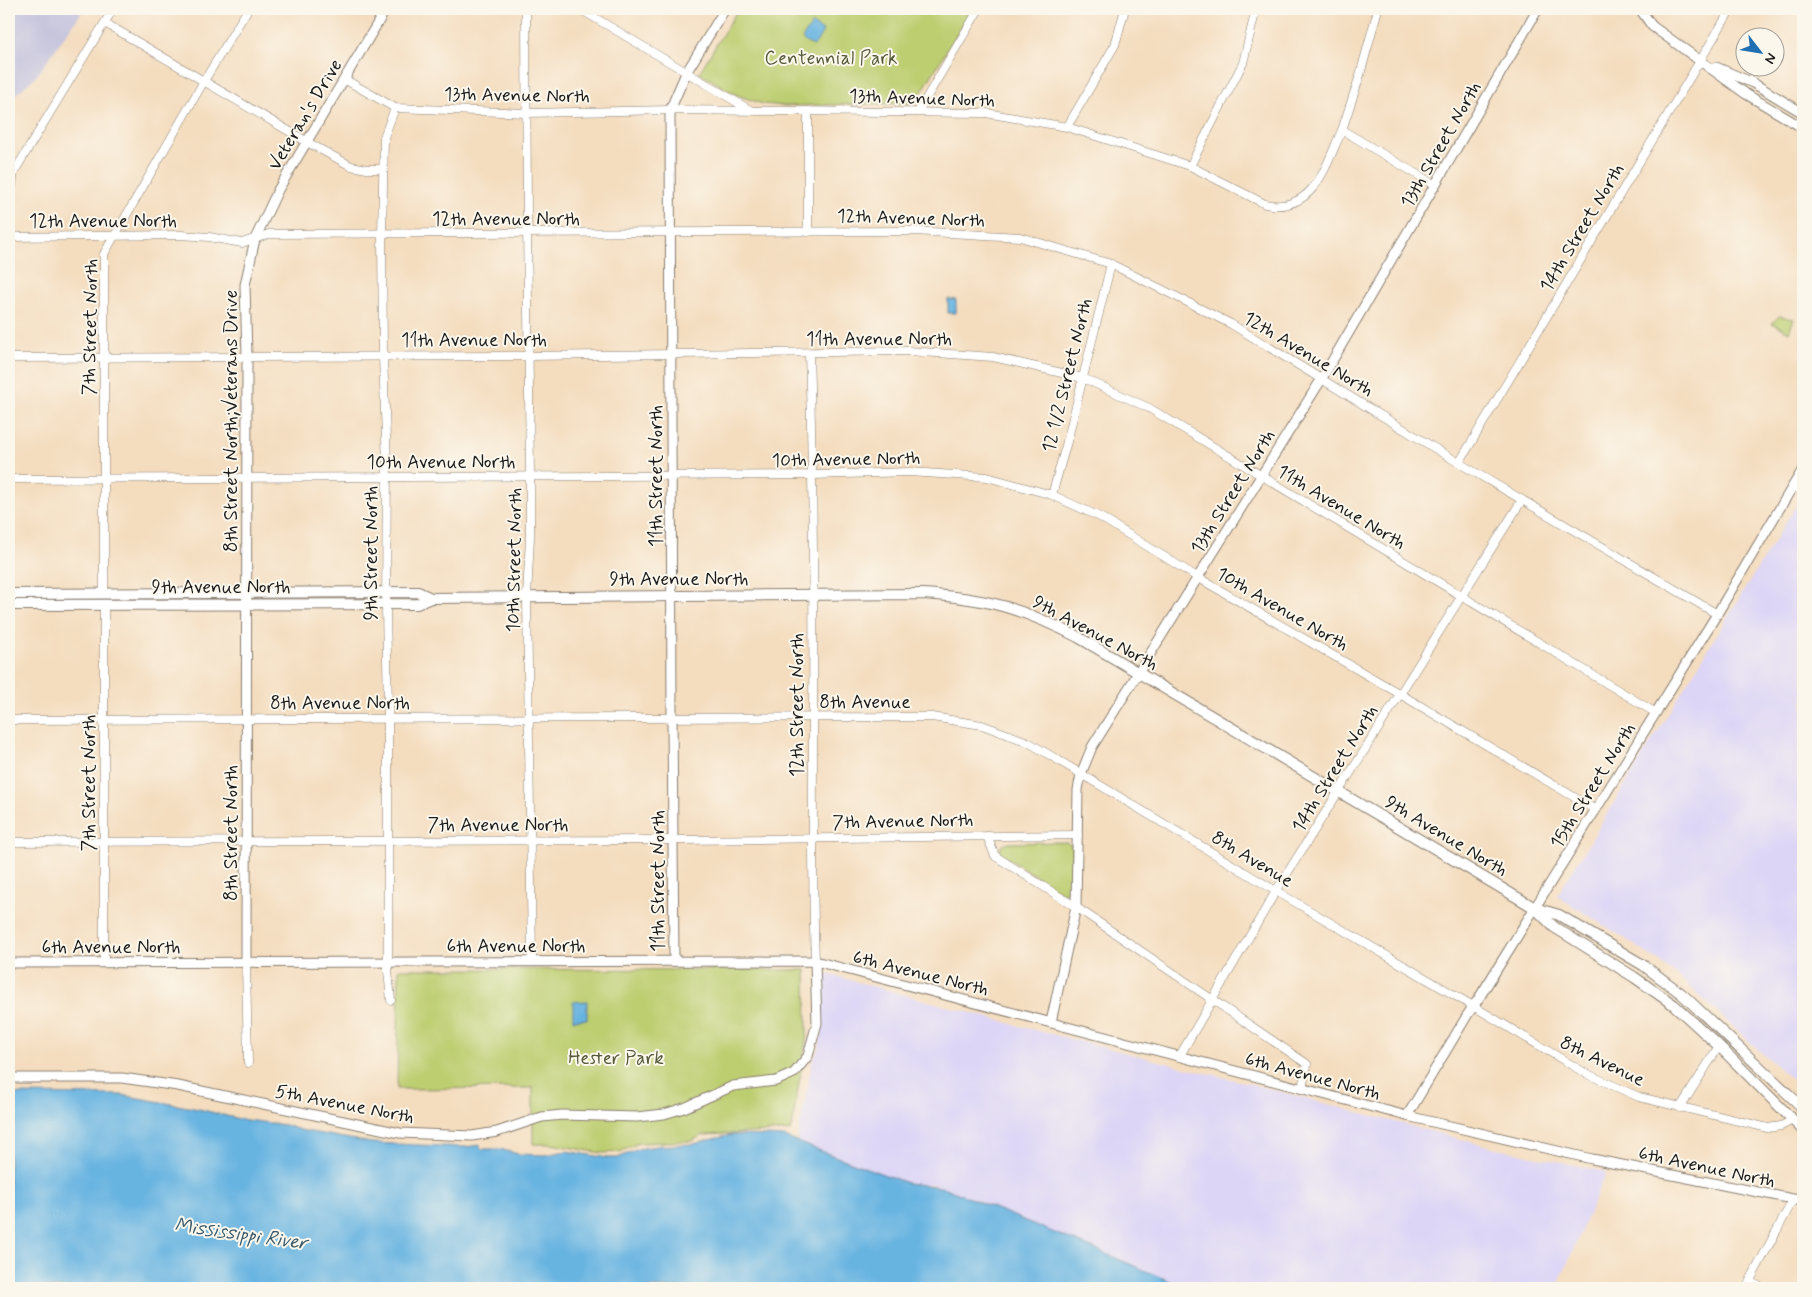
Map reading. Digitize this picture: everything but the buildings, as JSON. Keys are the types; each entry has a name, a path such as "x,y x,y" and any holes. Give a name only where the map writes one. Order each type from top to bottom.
{"main road":[{"name":"9th Avenue North","path":"9,605 246,593 386,598 417,604 431,598 527,596 922,594 990,601 1034,616 1056,626 1535,908 1559,915 1643,965 1682,994 1803,1108"},
{"name":"9th Avenue North","path":"9,594 246,604 386,598"},
{"name":"9th Avenue North","path":"1535,908 1554,927 1634,977 1674,1005 1719,1046 1803,1130"}],"street":[{"path":"9,204 14,172 113,9"},
{"name":"7th Street North","path":"104,962 104,254 248,9"},
{"name":"Veteran's Drive","path":"254,239 278,190 386,9"},
{"name":"10th Street North","path":"526,9 530,476 527,596 532,961"},
{"path":"580,9 751,111"},
{"path":"670,110 686,73 725,9"},
{"path":"918,112 979,9"},
{"path":"1067,127 1115,44 1126,9"},
{"path":"1190,166 1243,63 1256,9"},
{"name":"13th Avenue North","path":"395,108 527,113 670,110 986,113 1067,127 1190,166 1265,204 1278,207 1293,204 1307,195 1318,182 1342,130 1360,75 1378,9"},
{"name":"13th Street North","path":"1051,1022 1076,907 1077,810 1081,774 1092,747 1321,380 1538,9"},
{"path":"1640,9 1652,26 1746,94 1803,128"},
{"name":"14th Street North","path":"1459,463 1731,9"},
{"path":"105,22 351,166 367,169 384,169"},
{"path":"1700,60 1754,83 1803,113"},
{"path":"344,79 395,108"},
{"name":"9th Street North","path":"391,1000 388,962 387,477 382,235 384,137 395,108"},
{"name":"11th Street North","path":"670,110 674,961"},
{"path":"808,111 808,232"},
{"path":"1342,130 1435,185"},
{"name":"12th Avenue North","path":"9,237 208,236 242,244 269,234 382,235 914,230 1020,237 1111,264 1231,324 1459,463 1717,614"},
{"name":"8th Street North;Veterans Drive","path":"246,604 245,285 254,239"},
{"name":"12 1/2 Street North","path":"1052,494 1068,438 1111,264"},
{"name":"11th Avenue North","path":"9,358 528,356 908,351 993,357 1083,378 1149,408 1656,713"},
{"name":"12th Street North","path":"808,1056 817,1023 812,838 813,475 809,353"},
{"name":"15th Street North","path":"1407,1116 1717,614 1803,469"},
{"name":"10th Avenue North","path":"9,479 813,475 909,472 987,477 1052,494 1100,517 1197,577 1596,810"},
{"path":"1793,486 1803,492"},
{"name":"14th Street North","path":"1179,1057 1276,891 1522,500"},
{"name":"8th Street North","path":"246,604 246,962 248,1062"},
{"name":"8th Avenue","path":"672,718 932,717 982,725 1028,742 1585,1073 1639,1097 1768,1128 1780,1126 1793,1120"},
{"name":"8th Avenue North","path":"9,720 672,718"},
{"name":"7th Avenue North","path":"9,842 674,840 1078,835"},
{"name":"7th Avenue North","path":"987,836 995,856 1076,907 1307,1064 1302,1089"},
{"name":"6th Avenue North","path":"9,963 815,961 1407,1116 1592,1159 1803,1201"},
{"path":"1680,1108 1719,1046"},
{"name":"5th Avenue North","path":"9,1078 122,1078 147,1081 400,1133 472,1136 497,1132 542,1118 562,1115 637,1117 664,1114 684,1108 733,1086 776,1081 794,1073 808,1056"},
{"path":"1763,1288 1748,1285 1793,1200"}],"shaded area":[{"path":"9,9 84,9 37,75 9,101"},
{"path":"1803,494 1803,1089 1661,963 1557,896"},
{"path":"828,974 1023,1027 1483,1145 1606,1172 1557,1288 1186,1288 966,1196 931,1184 907,1183 797,1142 812,1062 819,1048 821,1032 821,982 823,977"}],"green space":[{"name":"Centennial Park","path":"738,9 972,9 915,103 785,106 763,104 737,95 699,73"},
{"path":"1779,316 1794,319 1789,332 1772,323"},
{"path":"1066,842 1073,847 1071,888 1067,892 1062,893 1000,853 1001,846 1006,843"},
{"name":"Hester Park","path":"399,969 806,970 807,1034 791,1131 704,1135 691,1141 638,1143 620,1152 601,1153 551,1144 533,1144 533,1088 397,1089"}],"water":[{"path":"812,24 823,31 814,46 802,39"},
{"path":"948,299 956,300 956,313 948,313"},
{"path":"587,1001 587,1019 573,1020 573,1002"},
{"name":"Mississippi River","path":"9,1094 122,1095 199,1109 239,1119 285,1125 300,1130 372,1143 465,1147 480,1145 481,1149 500,1149 518,1154 545,1155 566,1151 618,1158 638,1149 694,1144 732,1135 784,1137 907,1183 945,1188 1186,1288 9,1288"}]}
